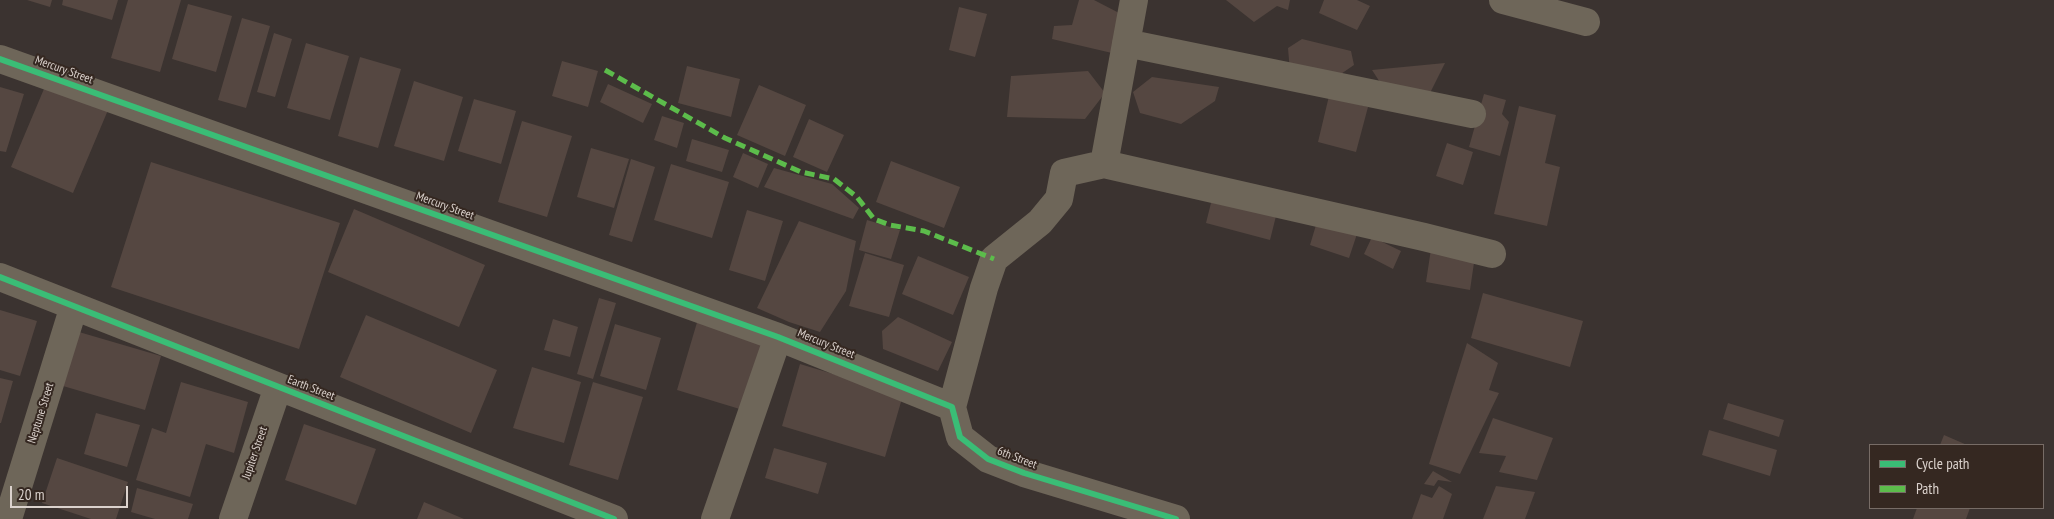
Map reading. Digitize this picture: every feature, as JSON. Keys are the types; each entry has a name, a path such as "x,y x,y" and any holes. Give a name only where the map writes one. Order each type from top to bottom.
{"street":[{"path":"1104,164 1134,0"},
{"path":"1503,0 1586,22"},
{"path":"1126,43 1472,114"},
{"name":"Mercury Street","path":"0,59 778,337 952,407"},
{"path":"952,407 984,288 994,259 1040,222 1059,199 1064,173 1104,164 1414,234 1492,254"},
{"name":"Earth Street","path":"0,278 614,519"},
{"name":"Neptune Street","path":"8,519 74,306"},
{"path":"715,519 778,337"},
{"name":"Jupiter Street","path":"233,519 278,386"},
{"name":"6th Street","path":"952,407 960,436 988,459 1024,473 1176,519"}],"building":[{"path":"27,0 52,0 50,7"},
{"path":"63,0 118,0 112,20 62,5"},
{"path":"128,0 181,0 160,72 111,58"},
{"path":"1079,0 1094,0 1121,14 1112,53 1052,39 1054,26 1072,25"},
{"path":"1226,0 1290,0 1288,10 1277,6 1254,22"},
{"path":"1324,0 1357,0 1370,6 1357,30 1319,13"},
{"path":"188,4 232,16 216,72 172,59"},
{"path":"959,7 987,14 975,57 949,50"},
{"path":"242,18 270,26 246,108 218,100"},
{"path":"274,33 292,39 275,97 257,92"},
{"path":"1302,39 1351,51 1354,65 1335,78 1290,72 1288,48"},
{"path":"306,43 349,56 330,120 287,108"},
{"path":"360,57 401,69 378,148 338,136"},
{"path":"562,61 598,71 588,107 552,96"},
{"path":"1445,63 1426,101 1385,90 1372,70"},
{"path":"687,66 740,79 731,117 678,103"},
{"path":"1088,71 1105,93 1085,119 1007,117 1011,76"},
{"path":"49,77 111,103 73,193 11,167"},
{"path":"1152,77 1219,87 1215,101 1181,124 1140,113 1133,92"},
{"path":"414,81 463,97 444,161 394,146"},
{"path":"608,84 652,104 643,123 600,102"},
{"path":"759,85 806,105 785,156 737,135"},
{"path":"0,87 24,94 6,152 0,151"},
{"path":"1484,94 1506,100 1502,114 1509,122 1500,156 1469,147"},
{"path":"1329,96 1368,107 1356,152 1318,142"},
{"path":"474,99 516,111 501,164 458,151"},
{"path":"1519,106 1556,115 1545,163 1560,167 1547,226 1494,214"},
{"path":"662,116 684,123 677,148 654,140"},
{"path":"809,119 844,135 827,172 793,157"},
{"path":"522,121 572,136 547,217 498,202"},
{"path":"692,139 729,150 722,172 686,161"},
{"path":"1447,143 1473,152 1463,185 1436,176"},
{"path":"591,148 629,159 614,208 577,197"},
{"path":"743,153 768,164 758,188 733,177"},
{"path":"631,159 655,167 632,242 609,235"},
{"path":"891,161 960,187 944,228 876,202"},
{"path":"151,162 340,223 299,349 111,287"},
{"path":"671,164 729,182 712,238 654,220"},
{"path":"774,168 832,184 859,208 853,219 764,187"},
{"path":"1214,191 1278,208 1270,240 1206,223"},
{"path":"354,209 485,265 459,327 328,272"},
{"path":"747,210 783,221 765,281 729,270"},
{"path":"1319,215 1359,228 1349,258 1310,245"},
{"path":"867,220 900,230 891,259 859,250"},
{"path":"799,221 856,241 846,291 820,332 789,322 757,308"},
{"path":"1372,237 1401,251 1393,269 1364,254"},
{"path":"1431,249 1475,256 1470,290 1426,282"},
{"path":"865,253 904,265 889,317 849,306"},
{"path":"918,256 969,277 953,315 902,294"},
{"path":"1483,293 1583,321 1570,367 1471,338"},
{"path":"599,298 616,303 593,379 577,374"},
{"path":"0,310 37,321 20,376 0,370"},
{"path":"366,315 497,370 471,433 340,377"},
{"path":"898,317 952,342 938,371 883,349 882,331"},
{"path":"553,319 578,327 570,357 544,350"},
{"path":"698,319 764,338 743,410 677,390"},
{"path":"615,324 661,338 646,390 600,376"},
{"path":"79,332 161,356 145,410 63,386"},
{"path":"1467,343 1498,363 1489,390 1499,393 1460,474 1429,464"},
{"path":"800,364 903,395 885,457 782,426"},
{"path":"532,367 581,382 564,443 513,428"},
{"path":"0,378 13,381 1,423 0,423"},
{"path":"181,382 248,402 234,453 206,444 190,497 136,480 152,428 166,433"},
{"path":"593,382 643,397 618,480 569,465"},
{"path":"1728,403 1784,420 1779,437 1723,419"},
{"path":"96,413 140,425 127,467 84,454"},
{"path":"1493,418 1553,438 1537,480 1499,472 1506,456 1479,453"},
{"path":"304,424 376,449 356,505 285,480"},
{"path":"1709,430 1777,450 1770,476 1702,455"},
{"path":"1944,435 1965,444 1940,444"},
{"path":"774,448 827,463 818,494 765,478"},
{"path":"57,458 128,482 116,519 91,519 42,503"},
{"path":"1433,471 1452,482 1438,480 1434,486 1424,484"},
{"path":"1439,486 1452,494 1443,519 1412,519 1421,494 1432,498"},
{"path":"1496,486 1535,492 1525,519 1483,519"},
{"path":"137,488 193,504 188,519 155,519 131,512"},
{"path":"424,502 464,519 417,519"},
{"path":"1917,509 1970,509 1966,519 1913,519"}],"marked path":[{"path":"605,70 725,138 801,172 834,179 857,197 874,219 890,225 924,231 994,259"}],"cycle path":[{"path":"0,59 778,337 952,407 960,437 988,459 1024,473 1176,519"},
{"path":"0,277 614,519"}]}
